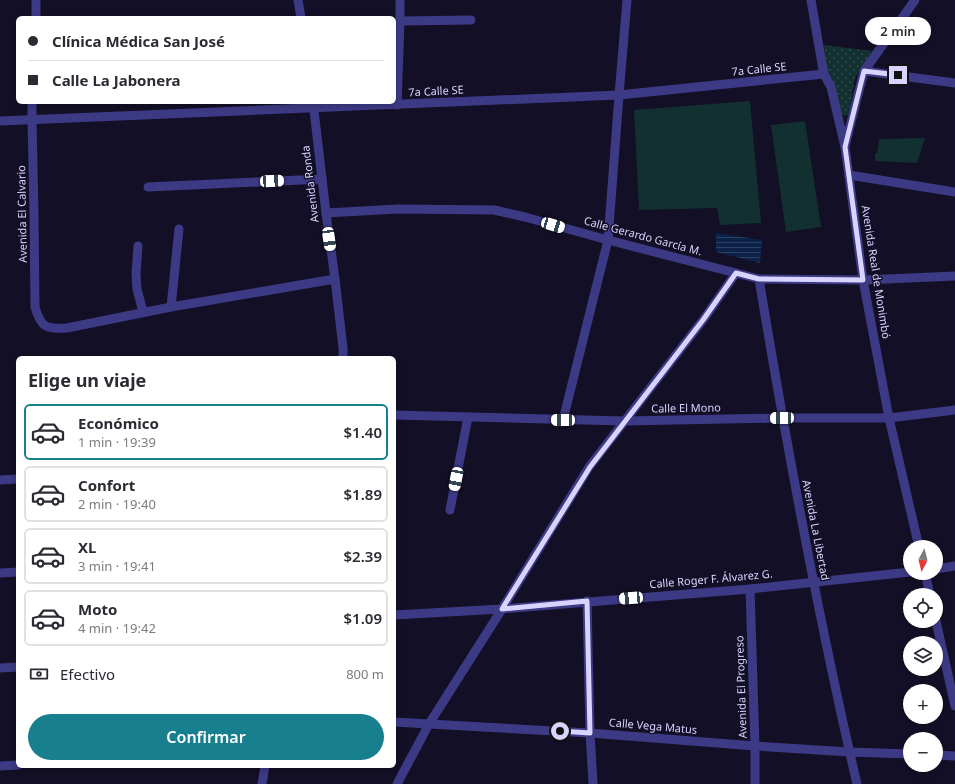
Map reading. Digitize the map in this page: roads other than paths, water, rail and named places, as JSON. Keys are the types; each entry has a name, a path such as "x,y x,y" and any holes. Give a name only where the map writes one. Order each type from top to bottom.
{"street":[{"path":"36,0 36,16"},
{"path":"298,0 301,16"},
{"path":"397,105 400,0"},
{"path":"563,420 608,240 627,0"},
{"name":"Avenida Real de Monimbó","path":"811,0 824,74 830,86 845,147 863,280 889,418 917,540"},
{"path":"845,147 864,71 915,0"},
{"path":"400,21 471,20"},
{"path":"864,71 955,82"},
{"name":"7a Calle SE","path":"0,121 313,105 397,105 619,95 824,74"},
{"name":"Avenida El Calvario","path":"32,104 35,307 42,324 52,329 67,328 143,312"},
{"name":"Avenida Ronda","path":"313,105 343,356"},
{"path":"848,175 955,192"},
{"path":"148,187 322,179"},
{"name":"Calle Gerardo García M.","path":"326,213 398,209 494,210 759,279 863,280 955,276"},
{"path":"171,307 179,229"},
{"path":"138,246 136,274 137,289 143,312 335,279"},
{"path":"397,784 429,724 590,467 703,320 736,273"},
{"name":"Avenida La Libertad","path":"759,279 782,418 814,582 857,784"},
{"name":"Calle El Mono","path":"396,416 624,421 782,418 889,418 955,410"},
{"path":"450,510 468,417"},
{"path":"0,480 16,479"},
{"path":"943,568 955,566"},
{"path":"0,572 16,572"},
{"name":"Calle Roger F. Álvarez G.","path":"396,615 502,609 750,589 903,573"},
{"name":"Avenida El Progreso","path":"750,589 755,784"},
{"path":"587,601 590,733 593,784"},
{"path":"938,628 955,706"},
{"path":"0,668 16,667"},
{"name":"Calle Vega Matus","path":"396,722 590,733 849,752 903,754"},
{"path":"943,755 955,756"},
{"path":"0,766 16,766"},
{"path":"262,784 265,768"}],"water":[{"path":"716,233 762,240 760,263 716,252"}]}
